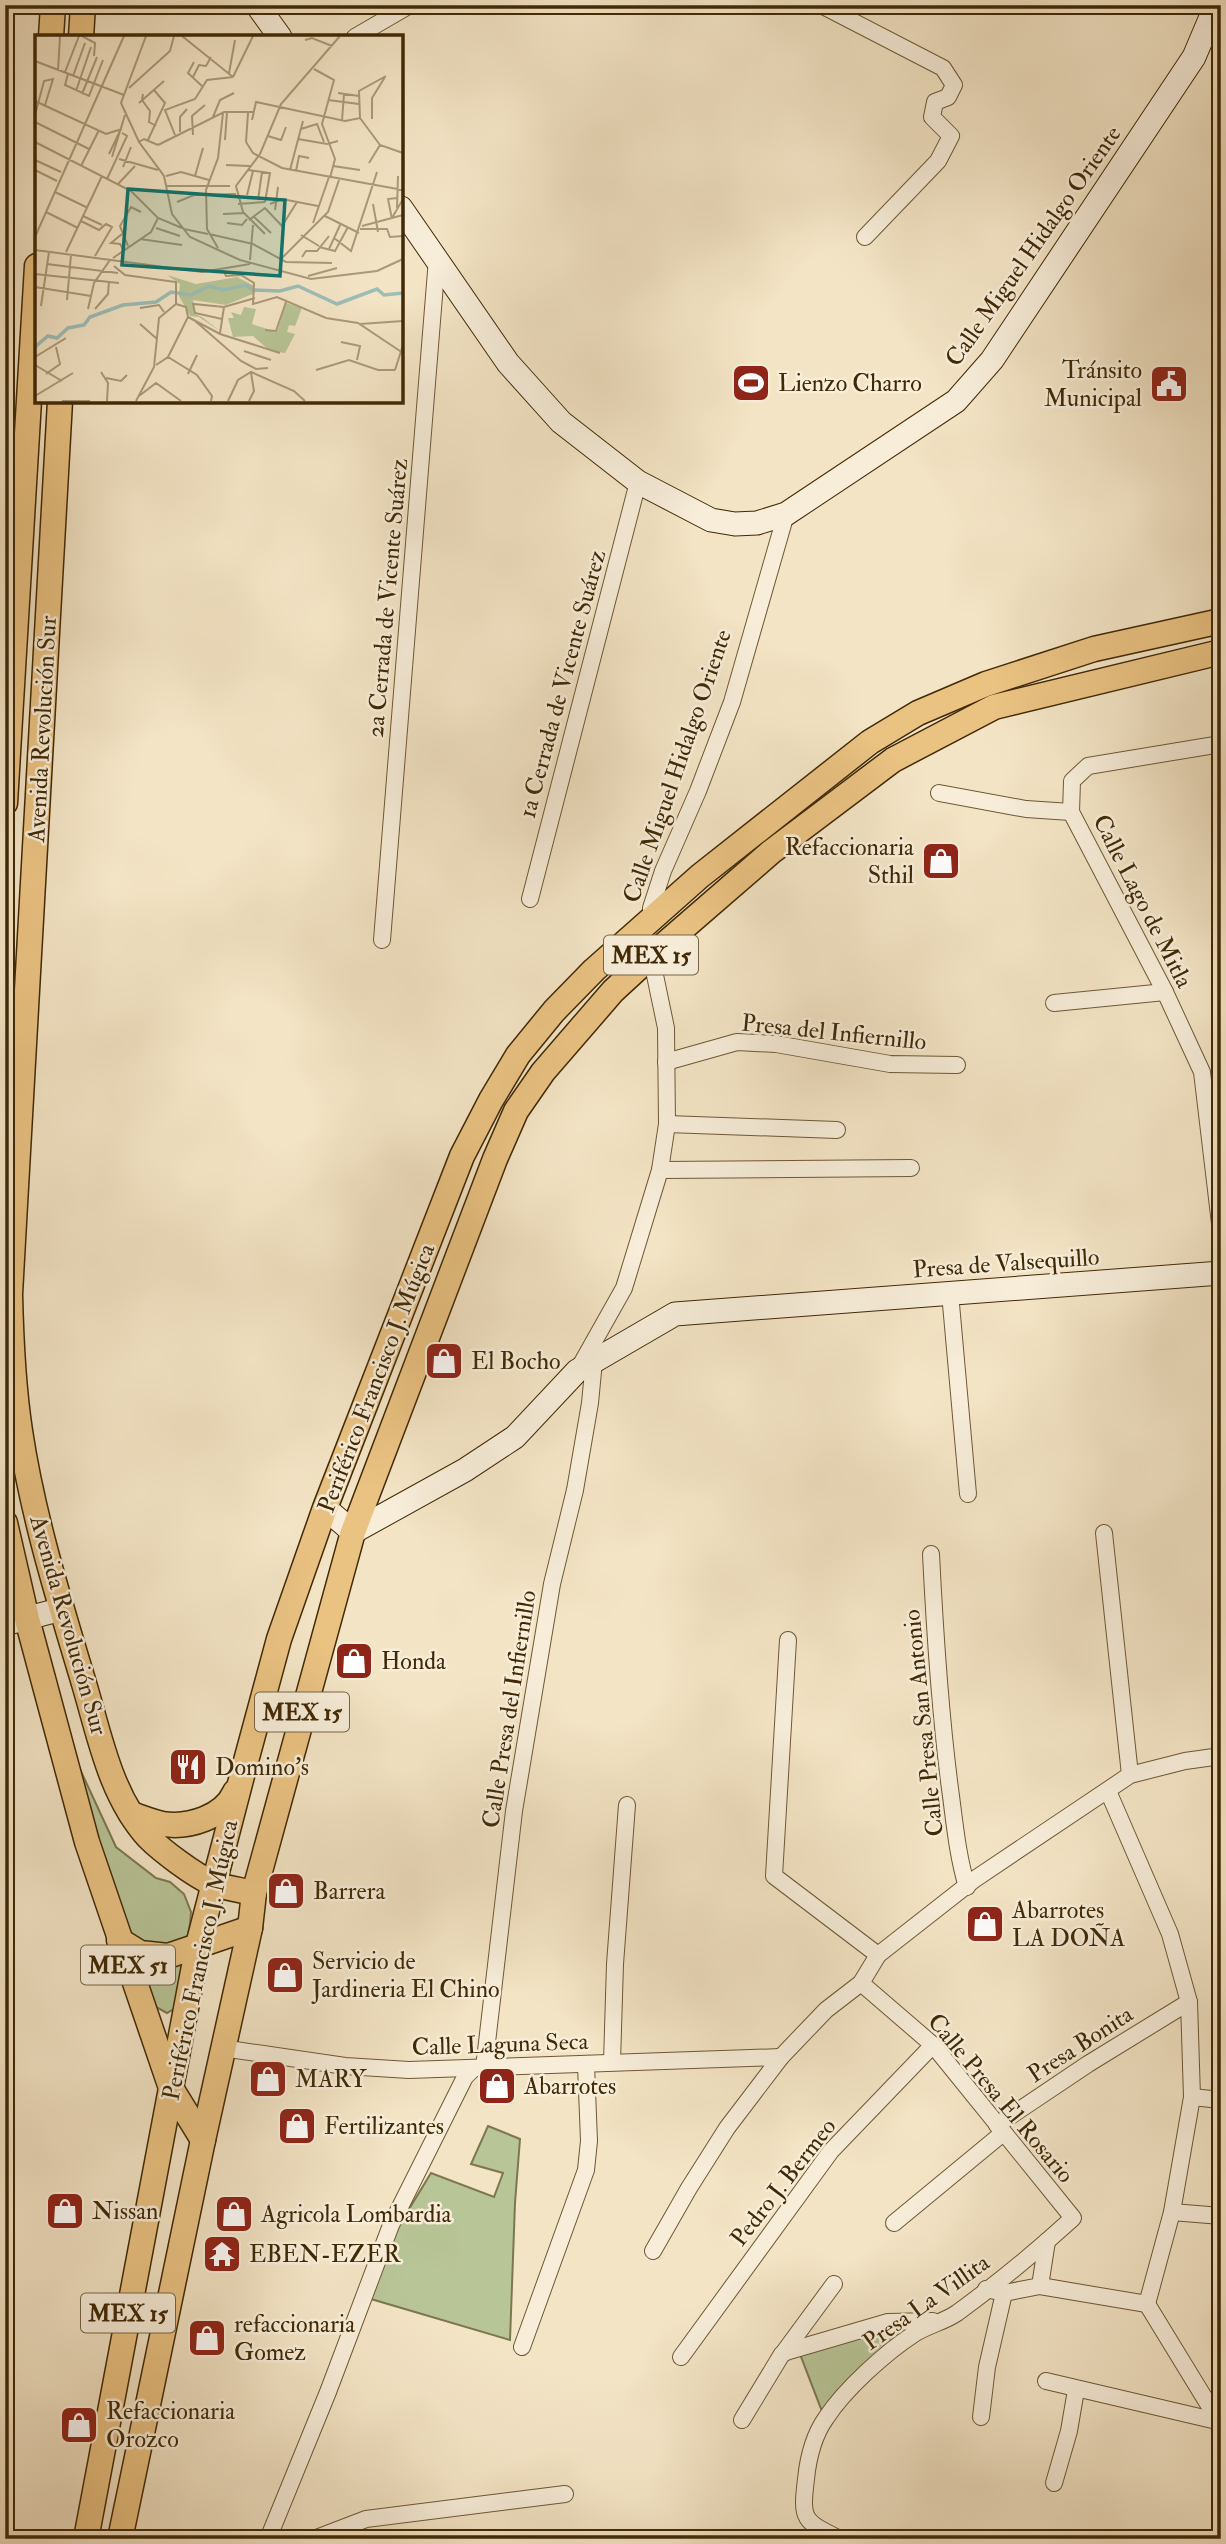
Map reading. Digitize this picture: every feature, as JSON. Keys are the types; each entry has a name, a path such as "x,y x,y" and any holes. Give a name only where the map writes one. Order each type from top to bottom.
{"main road":[{"path":"51,35 53,5"},
{"path":"81,35 83,5"},
{"name":"Avenida Revolución Sur","path":"5,803 35,300"},
{"name":"Avenida Revolución Sur","path":"60,402 10,1294 12,1371 20,1432 33,1495 62,1609 110,1772 131,1814 147,1836 162,1850 213,1883 254,1893"},
{"name":"Periférico Francisco J. Múgica","path":"86,2539 198,1945 279,1640 325,1508 462,1156 491,1100 518,1055 554,1011 594,970 700,876 860,750 918,713 986,684 1094,649 1221,621"},
{"name":"Periférico Francisco J. Múgica","path":"120,2539 222,2048 250,1928 254,1893 353,1532 495,1159 516,1111 543,1072 613,991 771,852 893,760 995,707 1221,652"},
{"name":"Avenida Revolución Sur","path":"5,1523 16,1621 119,1940 171,2088 203,2140"},
{"path":"131,1814 166,1824 202,1820 218,1812 231,1799 243,1772"},
{"path":"119,1940 140,1953 168,1956 250,1928"}],"street":[{"path":"257,5 279,35"},
{"path":"358,35 410,5"},
{"path":"821,5 943,68 954,85 948,97 935,102 932,117 951,136 938,161 864,237"},
{"name":"Calle Miguel Hidalgo Oriente","path":"651,922 651,908 663,871 698,791 732,702 786,514 956,401 992,360 1194,57 1216,5"},
{"path":"402,209 508,363 561,422 638,482 710,520 735,524 757,523 786,514"},
{"name":"2a Cerrada de Vicente Suárez","path":"382,940 437,259"},
{"name":"1a Cerrada de Vicente Suárez","path":"530,899 638,482"},
{"name":"Calle Lago de Mitla","path":"1221,744 1088,766 1073,781 1071,813 1165,992 1202,1072 1221,1232"},
{"path":"939,793 1071,813"},
{"name":"Calle Presa del Infiernillo","path":"268,2539 328,2392 391,2225 465,2077 479,2068 514,1811 552,1584 575,1490 590,1403 585,1366 624,1288 660,1170 667,1124 666,1028 651,956"},
{"path":"1054,1003 1165,992"},
{"name":"Presa del Infiernillo","path":"666,1062 737,1042 776,1044 890,1064 957,1065"},
{"path":"667,1124 837,1130"},
{"path":"660,1170 911,1168"},
{"name":"Presa de Valsequillo","path":"353,1532 465,1470 515,1437 585,1366 675,1314 1221,1273"},
{"path":"950,1293 968,1494"},
{"path":"325,1508 353,1532"},
{"path":"1104,1533 1130,1775"},
{"name":"Calle Presa San Antonio","path":"931,1554 935,1642 946,1760 961,1868 967,1887"},
{"path":"16,1621 62,1609"},
{"path":"788,1640 774,1876 878,1955"},
{"path":"653,2251 727,2128 781,2057 826,2010 861,1983 878,1955 967,1887 1130,1775 1185,1761 1221,1756"},
{"path":"1108,1791 1170,1934 1189,2002 1192,2097 1172,2212 1147,2304 1220,2423"},
{"path":"612,2062 615,1964 627,1805"},
{"name":"Calle Presa El Rosario","path":"861,1983 933,2045 1073,2218"},
{"name":"Presa Bonita","path":"894,2223 1000,2129 1088,2064 1189,2002"},
{"name":"Pedro J. Bermeo","path":"681,2357 831,2151 933,2045"},
{"name":"Calle Laguna Seca","path":"222,2048 345,2066 409,2070 781,2057"},
{"path":"522,2347 586,2170 589,2141 586,2065"},
{"path":"1192,2097 1221,2100"},
{"path":"1172,2212 1221,2216"},
{"name":"Presa La Villita","path":"840,2539 811,2524 804,2515 803,2500 811,2449 825,2419 865,2374 890,2352 916,2333 946,2320 1073,2218"},
{"path":"1040,2286 1047,2241"},
{"path":"742,2420 782,2354 834,2284"},
{"path":"986,2289 1004,2293 1040,2286 1147,2304"},
{"path":"981,2417 987,2367 1004,2293"},
{"path":"782,2354 888,2322 946,2320"},
{"path":"1046,2381 1220,2423"},
{"path":"1054,2483 1069,2431 1076,2390"},
{"path":"314,2539 366,2519 565,2494"}],"green space":[{"path":"79,1767 116,1847 156,1878 170,1882 184,1894 191,1912 177,1991 177,2007 167,2013 156,2007 117,1924"},
{"path":"488,2126 520,2139 510,2340 371,2299 397,2229 431,2173 494,2197 503,2173 471,2164"},
{"path":"918,2326 823,2414 800,2354 879,2328"}],"place":[{"name":"Lienzo Charro","path":"751,383"},
{"name":"Tránsito Municipal","path":"1169,384"},
{"name":"Refaccionaria Sthil","path":"941,861"},
{"name":"El Bocho","path":"444,1361"},
{"name":"Honda","path":"354,1661"},
{"name":"Domino's","path":"188,1767"},
{"name":"Barrera","path":"286,1891"},
{"name":"Abarrotes LA DOÑA","path":"985,1924"},
{"name":"Servicio de Jardineria El Chino","path":"285,1975"},
{"name":"MARY","path":"268,2079"},
{"name":"Abarrotes","path":"497,2086"},
{"name":"Fertilizantes","path":"297,2126"},
{"name":"Nissan","path":"65,2211"},
{"name":"Agricola Lombardia","path":"234,2214"},
{"name":"EBEN-EZER","path":"222,2254"},
{"name":"refaccionaria Gomez","path":"207,2338"},
{"name":"Refaccionaria Orozco","path":"79,2425"}]}
